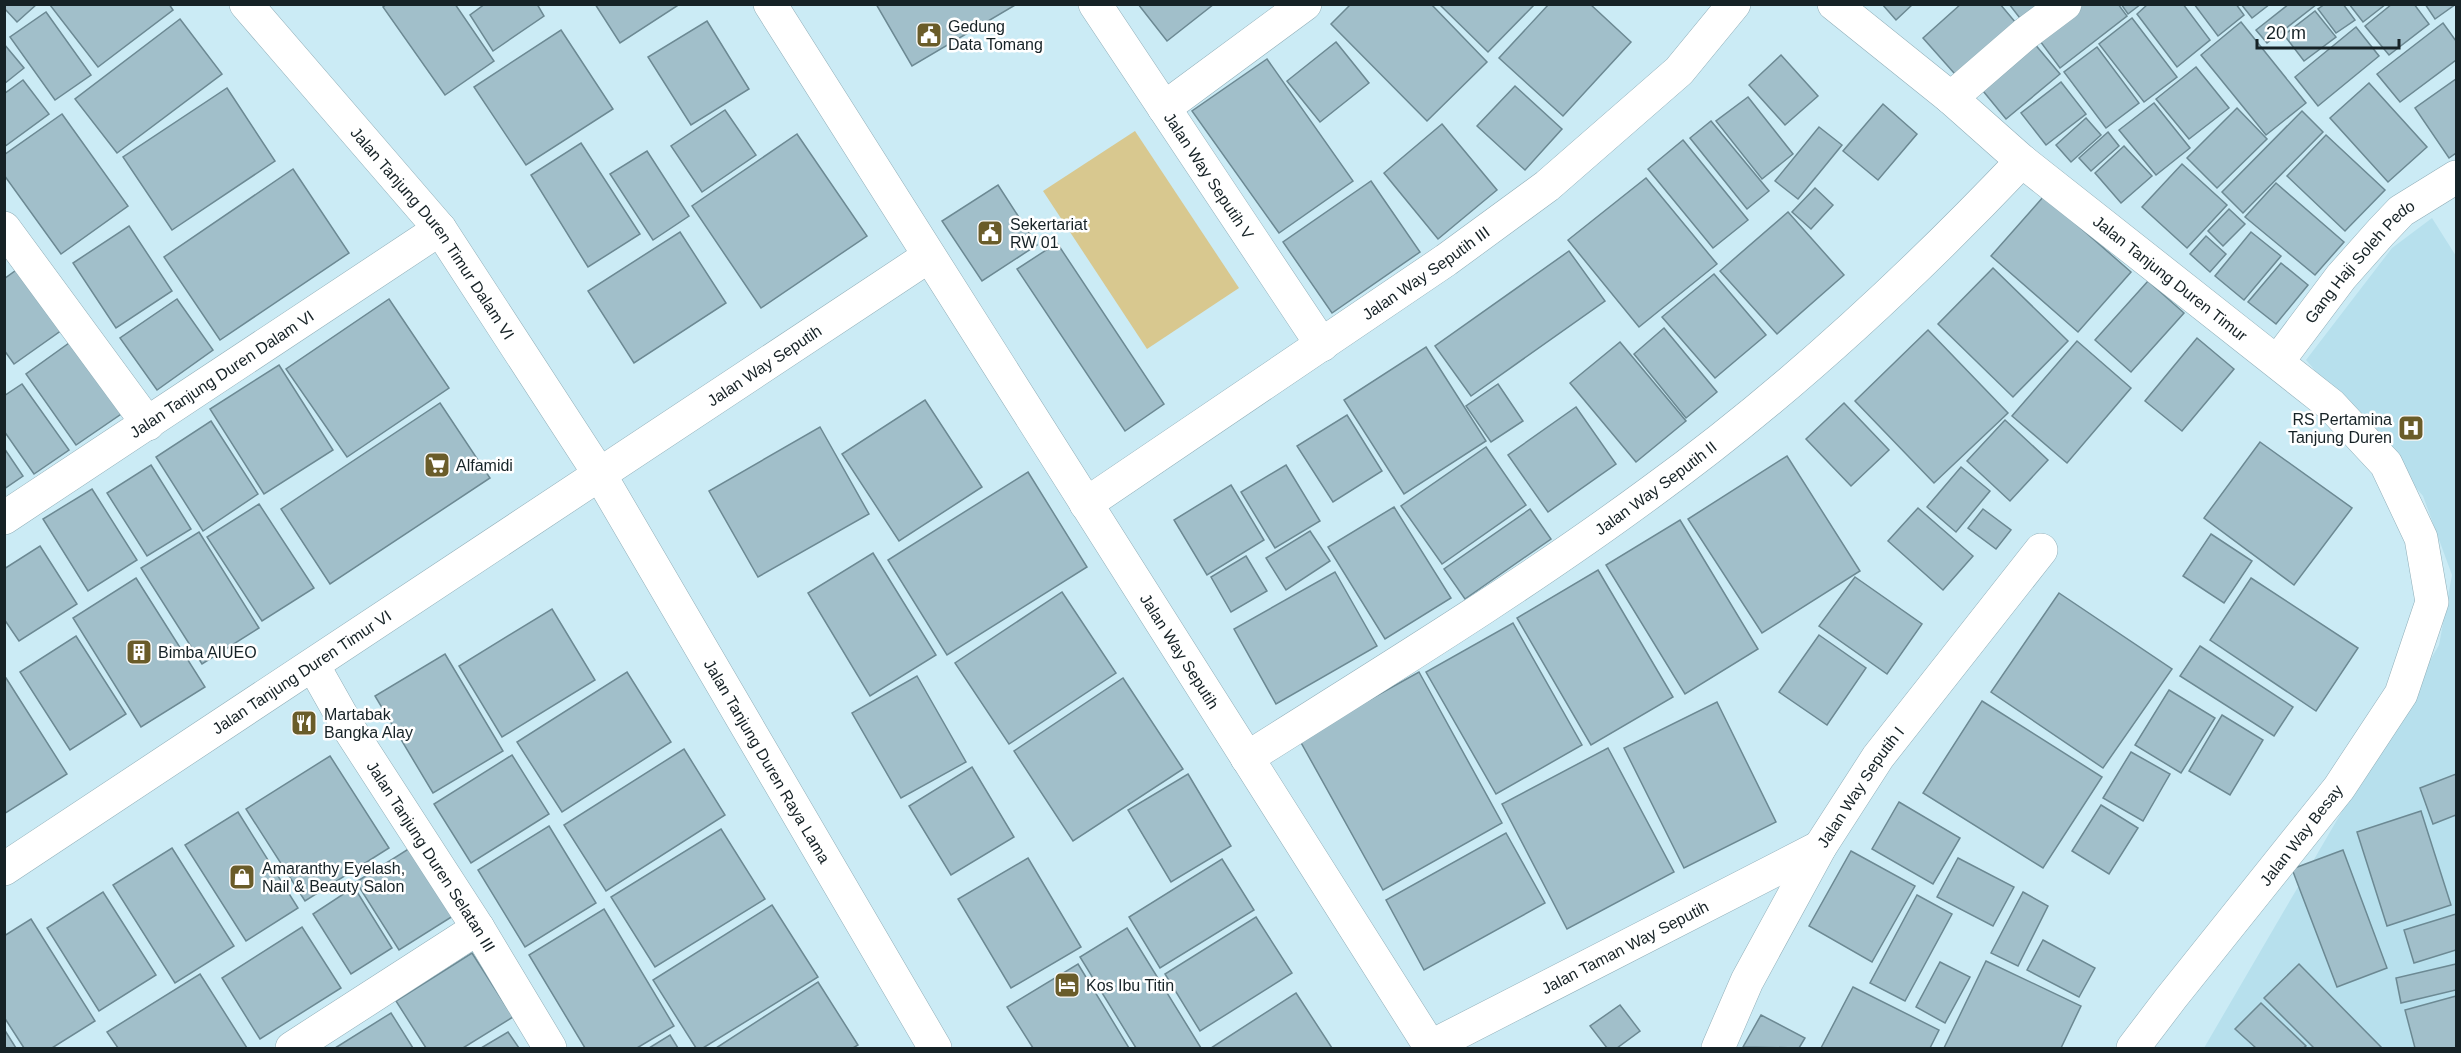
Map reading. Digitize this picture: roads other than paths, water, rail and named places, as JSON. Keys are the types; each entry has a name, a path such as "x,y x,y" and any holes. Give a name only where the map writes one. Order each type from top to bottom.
{"street":[{"name":"Jalan Tanjung Duren Timur Dalam VI","path":"246,4 440,229 600,475"},
{"name":"Jalan Way Seputih","path":"770,4 1430,1048"},
{"name":"Jalan Way Seputih V","path":"1095,4 1322,345"},
{"path":"1164,108 1305,4"},
{"name":"Jalan Way Seputih III","path":"1086,504 1322,345 1547,186 1679,71 1734,4"},
{"name":"Jalan Tanjung Duren Timur","path":"1833,4 1950,98 2022,161 2331,405 2385,464 2421,538 2444,597"},
{"path":"1950,98 2025,34 2065,4"},
{"name":"Jalan Way Seputih II","path":"1247,758 1552,563 1662,484 1758,409 1889,294 2022,161"},
{"name":"Gang Haji Soleh Pedo","path":"2278,361 2341,277 2381,231 2401,211 2457,177"},
{"name":"Jalan Tanjung Duren Dalam VI","path":"4,519 440,229"},
{"path":"11,247 148,424"},
{"name":"Jalan Way Seputih","path":"600,475 929,256"},
{"name":"Jalan Tanjung Duren Timur VI","path":"4,869 600,475"},
{"name":"Jalan Tanjung Duren Raya Lama","path":"600,475 935,1048"},
{"name":"Jalan Way Seputih I","path":"1718,1048 1747,981 1820,847 1878,757 2041,550"},
{"name":"Jalan Way Besay","path":"2133,1048 2339,788 2401,694 2444,597"},
{"name":"Jalan Tanjung Duren Selatan III","path":"313,665 348,727 478,928 550,1048"},
{"name":"Jalan Taman Way Seputih","path":"1430,1048 1820,847"},
{"path":"292,1048 478,928"}],"place":[{"name":"Gedung Data Tomang","path":"929,35"},
{"name":"Sekertariat RW 01","path":"990,233"},
{"name":"RS Pertamina Tanjung Duren","path":"2411,428"},
{"name":"Alfamidi","path":"437,465"},
{"name":"Bimba AIUEO","path":"139,652"},
{"name":"Martabak Bangka Alay","path":"304,723"},
{"name":"Amaranthy Eyelash, Nail & Beauty Salon","path":"242,877"},
{"name":"Kos Ibu Titin","path":"1067,985"}]}
